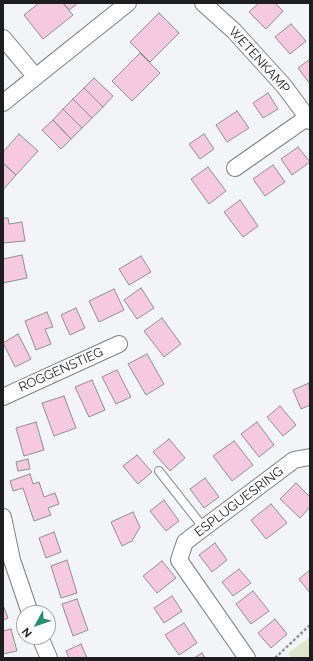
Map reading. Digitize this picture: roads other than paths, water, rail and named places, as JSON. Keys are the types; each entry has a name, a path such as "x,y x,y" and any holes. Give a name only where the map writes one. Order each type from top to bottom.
{"street":[{"path":"3,102 128,3"},
{"name":"WETENKAMP","path":"203,3 234,31 284,86 309,119"},
{"path":"3,38 35,76"},
{"path":"235,168 309,119"},
{"name":"ROGGENSTIEG","path":"3,397 119,344"},
{"name":"ESPLUGUESRING","path":"247,658 179,560 184,542 294,460 310,457"},
{"path":"3,517 12,560 27,605"},
{"path":"43,645 49,658"}],"lane":[{"path":"159,471 203,527"}]}
